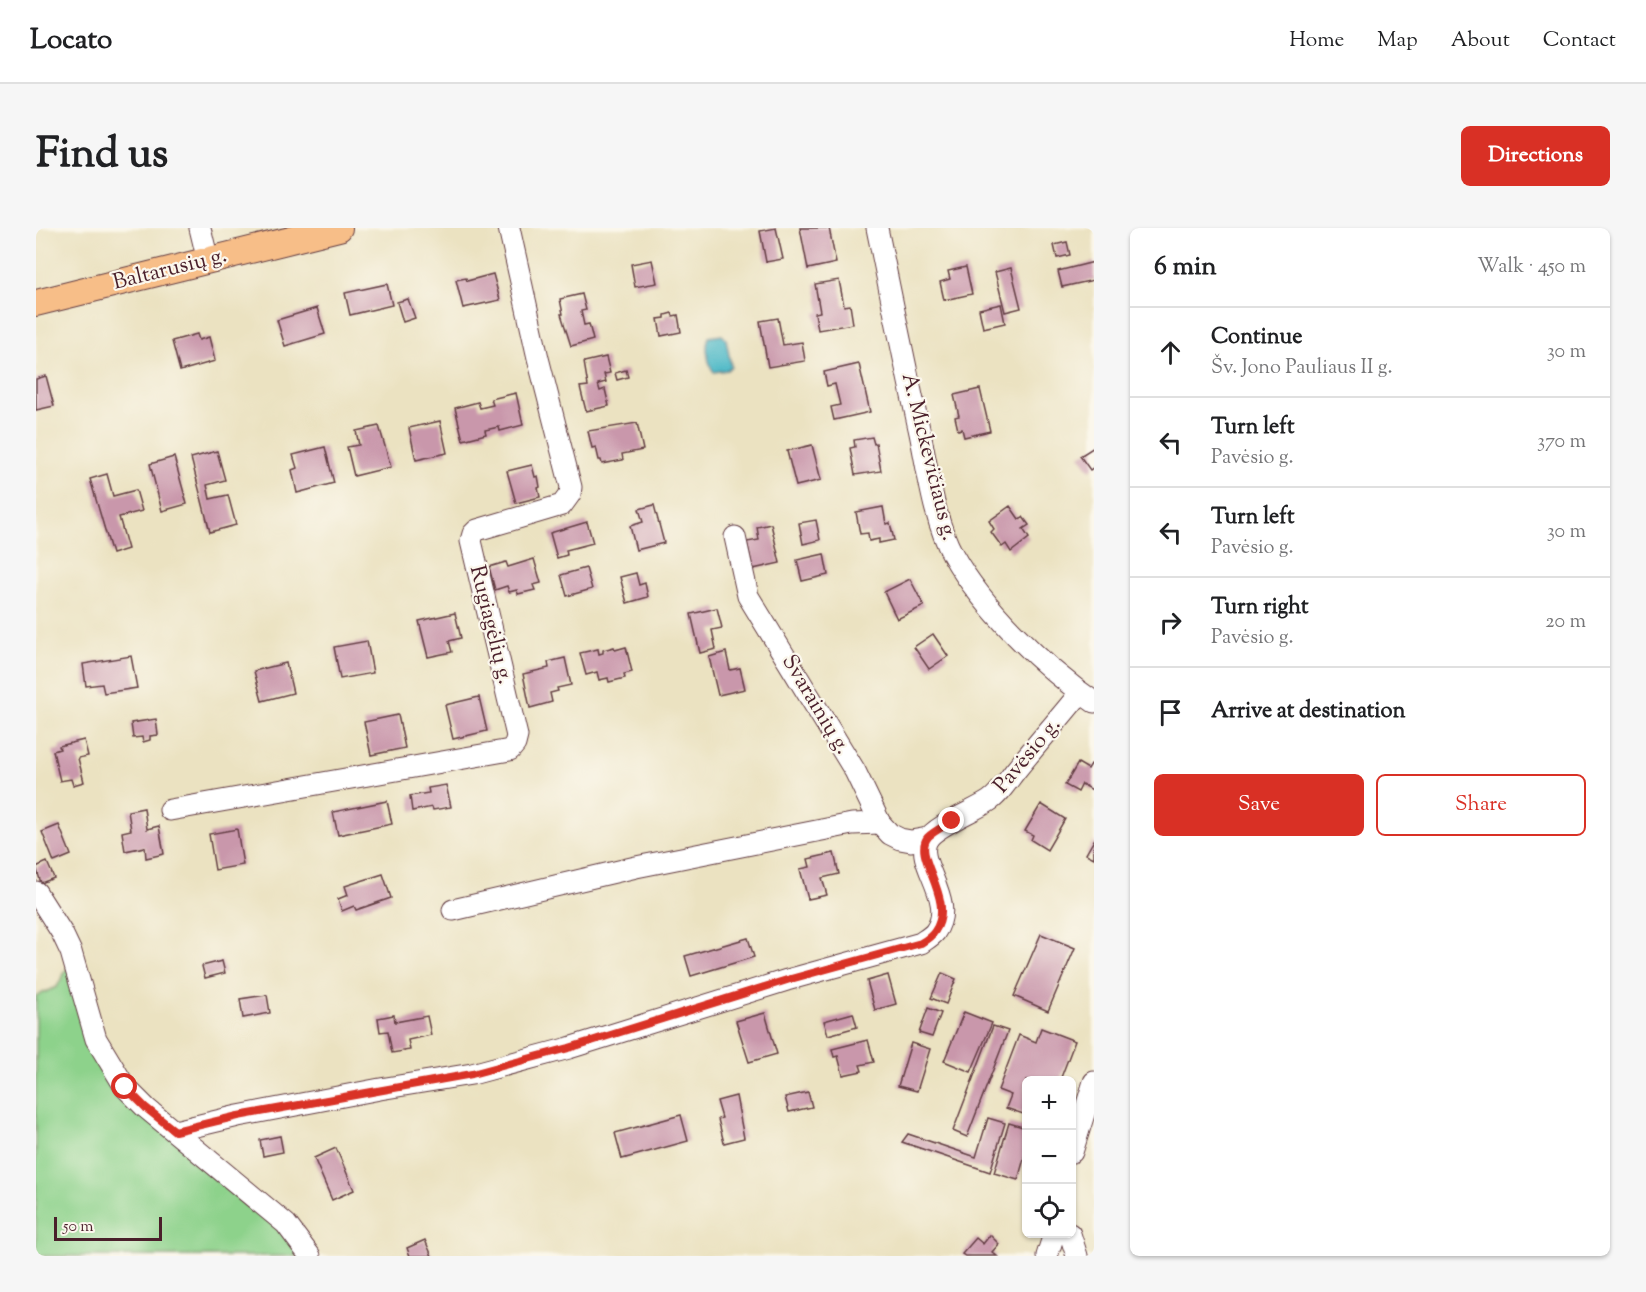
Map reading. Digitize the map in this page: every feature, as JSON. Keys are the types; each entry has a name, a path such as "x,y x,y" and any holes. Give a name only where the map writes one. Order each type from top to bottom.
{"main road":[{"name":"Baltarusių g.","path":"36,303 339,228"}],"street":[{"path":"200,228 208,261"},
{"name":"Rugiagėlių g.","path":"170,810 510,750 515,744 517,736 471,541 477,530 562,505 570,494 571,487 538,358 509,228"},
{"name":"A. Mickevičiaus g.","path":"877,228 929,476 940,521 952,554 975,589 1017,637 1087,697"},
{"name":"Svarainių g.","path":"735,537 748,596 855,771 880,823 890,834 900,839 911,841 928,838"},
{"name":"Pavėsio g.","path":"928,838 952,821 991,800 1087,697"},
{"path":"453,910 648,864 852,824 880,823"},
{"path":"175,1131 238,1116 372,1090 472,1074 579,1045 787,980 921,943 935,933 940,914 939,890 925,855 924,846 928,838"},
{"path":"36,892 71,952 96,1039 125,1087 146,1108 286,1224 310,1256"},
{"path":"1076,1137 1094,1082"},
{"path":"1047,1256 1052,1238"}],"green space":[{"path":"69,965 97,1051 263,1210 302,1256 36,1256 36,996 57,987"}],"water":[{"path":"722,335 726,339 731,366 727,370 714,372 707,350 708,341 709,337"}],"building":[{"path":"776,228 783,259 766,262 760,231"},
{"path":"800,228 829,228 836,263 808,269"},
{"path":"1067,242 1070,255 1057,258 1054,245"},
{"path":"652,260 657,283 635,287 631,264"},
{"path":"1094,262 1094,280 1062,287 1058,271"},
{"path":"966,267 972,294 944,300 940,282 950,279 948,271"},
{"path":"1011,268 1021,308 1005,312 995,272"},
{"path":"493,274 500,300 463,308 456,280 466,278 467,281"},
{"path":"839,280 844,306 850,305 853,324 818,330 815,313 820,312 815,284"},
{"path":"387,284 392,305 350,315 345,293"},
{"path":"582,294 586,310 581,311 584,325 589,324 593,340 571,346 561,314 563,314 560,299"},
{"path":"408,299 415,318 403,322 397,302"},
{"path":"1001,304 1005,323 983,328 979,309"},
{"path":"317,308 325,334 285,346 277,320"},
{"path":"672,313 673,316 678,315 681,332 661,336 658,319 665,318 665,315"},
{"path":"778,318 783,345 802,342 805,361 768,367 760,321"},
{"path":"197,334 199,340 209,337 215,361 180,371 172,341"},
{"path":"606,357 610,373 604,374 606,382 598,384 600,391 605,389 609,406 586,411 580,387 588,386 584,362"},
{"path":"859,364 870,412 834,420 831,407 840,405 835,384 827,386 824,372"},
{"path":"626,370 628,377 617,380 615,373"},
{"path":"46,376 54,406 36,410 36,379"},
{"path":"980,389 990,431 964,437 962,429 958,430 955,417 959,416 954,395"},
{"path":"516,393 523,425 500,431 499,427 485,430 486,434 463,440 455,408 478,402 480,408 493,405 491,399"},
{"path":"440,421 447,453 416,460 409,428"},
{"path":"637,423 643,450 622,454 623,460 602,464 596,447 592,448 588,431"},
{"path":"379,426 391,467 354,476 347,447 359,445 356,431"},
{"path":"872,437 874,444 876,443 881,471 855,475 850,448 855,447 854,440"},
{"path":"812,445 821,480 796,486 787,451"},
{"path":"325,447 334,483 297,493 292,470 297,468 293,455"},
{"path":"1094,447 1094,467 1090,470 1080,456"},
{"path":"217,451 225,480 207,485 210,499 228,495 236,525 210,532 191,458"},
{"path":"174,457 187,504 162,511 150,464"},
{"path":"532,465 535,477 538,476 540,497 516,503 507,471"},
{"path":"107,474 113,496 136,490 142,511 119,517 128,549 112,554 90,479"},
{"path":"654,505 664,543 636,550 630,526 643,522 639,509"},
{"path":"1010,506 1019,519 1023,517 1029,525 1023,529 1029,538 1011,552 1006,544 1002,547 991,532 994,529 989,521"},
{"path":"883,507 886,524 890,523 894,540 879,543 879,539 869,541 868,533 860,534 856,512"},
{"path":"816,520 820,540 803,544 799,523"},
{"path":"587,522 593,543 566,550 567,555 557,558 550,533"},
{"path":"771,524 780,563 753,569 747,542 759,540 757,527"},
{"path":"824,554 828,575 802,581 797,560"},
{"path":"534,559 541,583 533,585 535,590 518,594 517,590 509,592 507,586 495,590 489,567 506,562 508,567"},
{"path":"586,568 592,589 567,596 561,575"},
{"path":"636,573 639,585 645,583 648,597 627,603 620,577"},
{"path":"910,579 924,606 897,619 884,592"},
{"path":"717,608 722,628 712,630 716,649 700,653 691,614"},
{"path":"455,613 461,638 449,641 452,652 428,657 419,621"},
{"path":"933,634 948,656 929,669 914,647"},
{"path":"367,641 373,673 340,679 334,647"},
{"path":"614,647 615,650 626,647 632,672 624,674 625,678 609,682 608,678 599,680 597,672 586,675 580,653 598,649 599,654 603,653 603,650"},
{"path":"726,652 730,670 740,668 745,689 718,695 709,657"},
{"path":"131,656 137,688 104,693 102,684 86,686 83,664"},
{"path":"565,658 571,685 557,688 558,691 550,693 552,702 530,708 523,674 549,668 548,662"},
{"path":"286,663 293,693 262,701 254,671"},
{"path":"479,697 487,731 453,739 445,705"},
{"path":"398,715 405,748 371,755 364,722"},
{"path":"156,719 158,735 150,736 150,740 143,742 142,737 133,738 131,723"},
{"path":"84,740 88,756 78,758 84,782 73,785 71,779 60,781 53,751 60,749 59,746"},
{"path":"1078,763 1088,769 1091,764 1094,766 1094,791 1082,784 1078,792 1065,785"},
{"path":"446,785 451,807 433,810 432,807 412,811 410,796 429,793 428,788"},
{"path":"387,801 392,824 338,835 333,812"},
{"path":"1041,804 1065,819 1047,850 1031,840 1033,835 1025,831"},
{"path":"144,808 147,829 159,826 164,854 146,858 145,847 125,851 122,832 131,830 128,811"},
{"path":"59,825 71,855 54,862 42,832"},
{"path":"237,829 243,865 215,870 209,834"},
{"path":"1094,840 1094,858 1086,854"},
{"path":"834,853 839,874 822,878 827,895 808,899 800,869 810,867 808,859"},
{"path":"47,862 54,878 41,883 36,867"},
{"path":"383,874 391,898 356,910 354,906 342,911 338,899 348,895 345,886"},
{"path":"1041,934 1075,948 1048,1011 1014,996"},
{"path":"748,938 754,957 691,976 685,956"},
{"path":"222,961 225,973 205,978 202,966"},
{"path":"942,973 956,979 946,1004 931,998"},
{"path":"888,975 896,1004 875,1010 867,981"},
{"path":"267,995 270,1013 243,1018 240,999"},
{"path":"928,1008 941,1013 932,1037 919,1033"},
{"path":"964,1012 992,1023 971,1072 944,1061"},
{"path":"765,1013 777,1054 749,1062 736,1021"},
{"path":"853,1013 857,1027 828,1035 824,1021"},
{"path":"394,1015 395,1022 427,1016 431,1035 408,1040 410,1050 392,1053 388,1031 380,1032 378,1018"},
{"path":"993,1026 1008,1031 967,1137 953,1131"},
{"path":"1041,1028 1075,1041 1062,1076 1022,1076 1022,1114 1006,1108 1011,1095 998,1090 1019,1035 1036,1042"},
{"path":"868,1040 874,1062 860,1065 862,1071 843,1075 838,1056 834,1057 832,1049"},
{"path":"911,1043 930,1049 917,1091 898,1086"},
{"path":"808,1092 812,1107 789,1112 785,1097"},
{"path":"736,1096 744,1138 724,1143 718,1119 722,1118 717,1101"},
{"path":"681,1115 688,1141 622,1159 615,1133"},
{"path":"988,1118 1005,1123 990,1172 902,1142 908,1134 976,1157"},
{"path":"1009,1123 1022,1127 1022,1166 1018,1180 994,1173"},
{"path":"280,1136 283,1152 263,1156 260,1140"},
{"path":"336,1148 354,1190 332,1200 314,1158"},
{"path":"990,1235 999,1244 992,1252 997,1256 965,1256 962,1254 976,1238 983,1244"},
{"path":"425,1240 432,1256 410,1256 407,1248"}],"route":[{"path":"125,1087 146,1108 175,1131 238,1116 472,1074 569,1048 787,980 921,943 935,933 939,923 941,899 930,871 924,846 928,838 952,821"}]}
